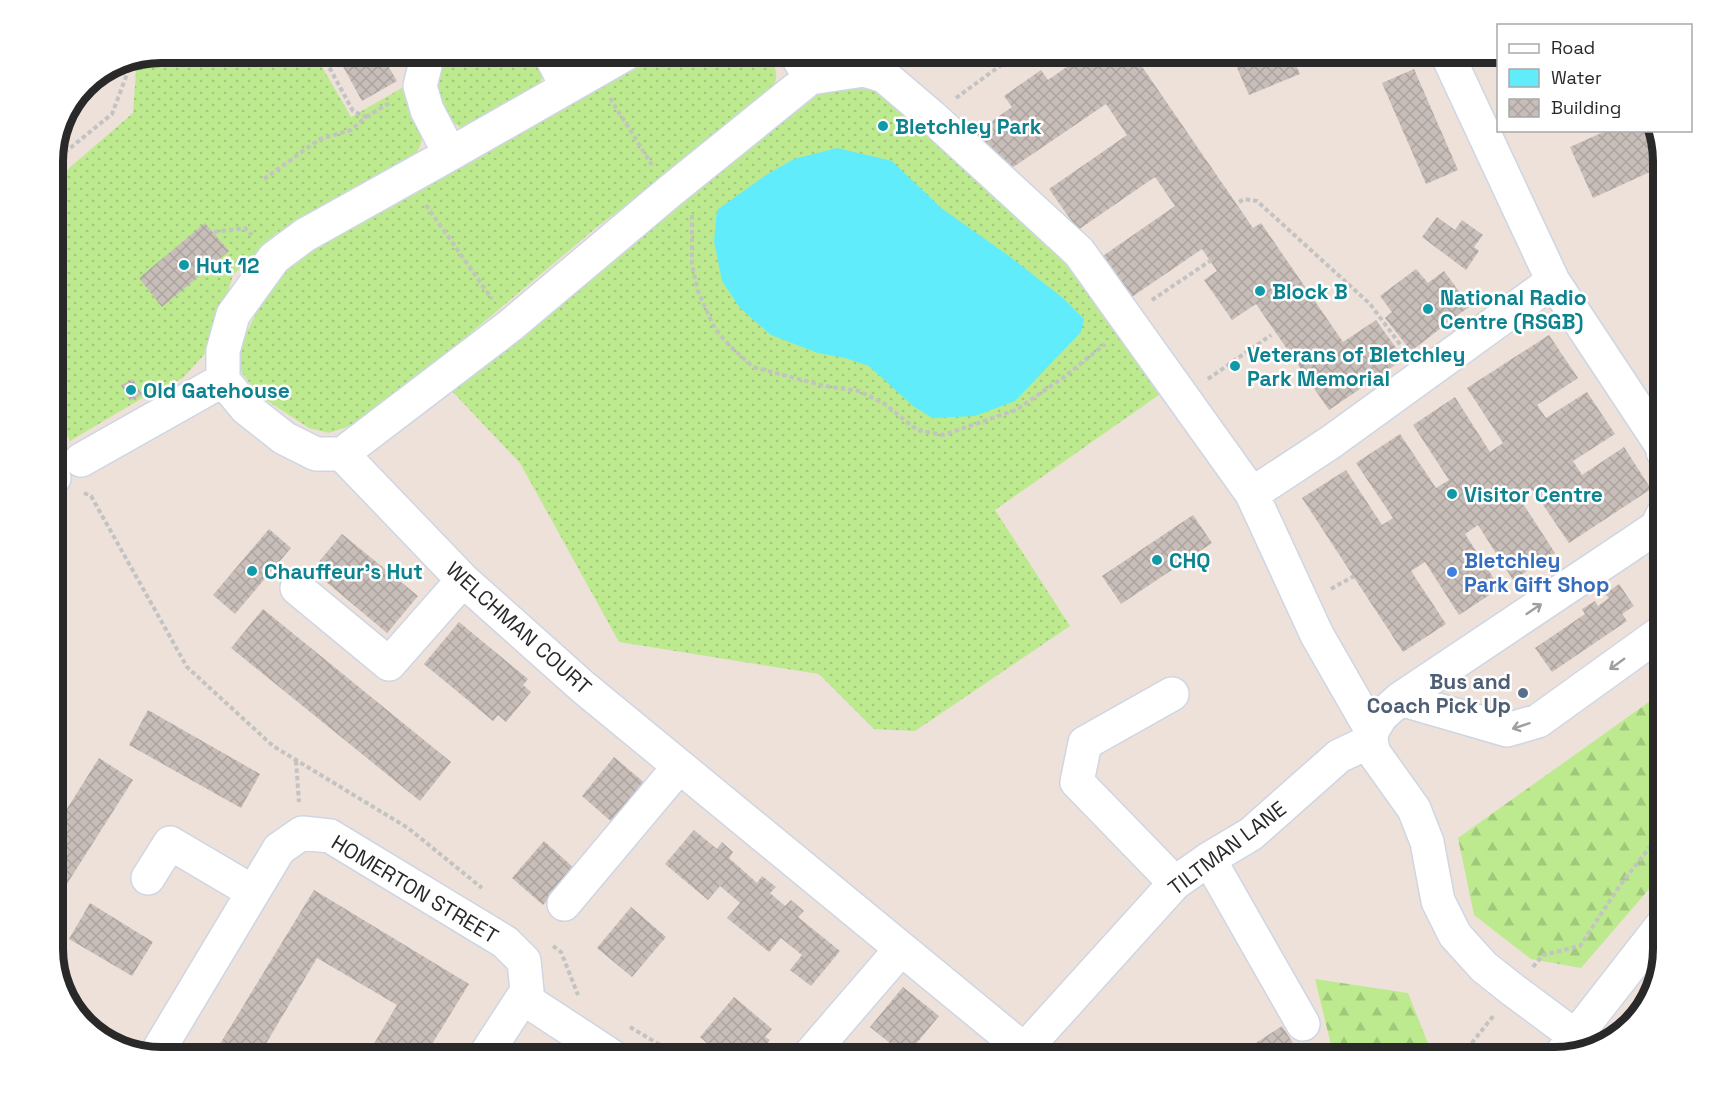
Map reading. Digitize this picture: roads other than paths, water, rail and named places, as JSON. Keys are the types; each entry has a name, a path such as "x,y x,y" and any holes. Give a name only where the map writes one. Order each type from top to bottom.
{"street":[{"path":"426,63 420,86 427,110 450,154"},
{"path":"555,63 567,87"},
{"path":"609,63 305,235 274,258 233,315 223,351 223,380 246,408 284,438 316,454 342,454 511,325 677,186 802,65 864,70 884,76 1079,252 1252,494 1317,635 1371,736 1374,753 1414,809 1427,842 1438,901 1455,935 1484,967 1513,990 1567,1046 1653,938"},
{"path":"1451,63 1553,281 1653,432"},
{"path":"1252,494 1330,442 1553,281"},
{"path":"81,460 223,380"},
{"name":"WELCHMAN COURT","path":"342,454 463,580 583,687 1020,1047"},
{"path":"1371,736 1381,716 1400,699 1653,531"},
{"path":"297,588 389,664 463,580"},
{"path":"1400,699 1508,730 1538,721 1653,639"},
{"path":"1172,694 1085,742 1077,782 1175,883"},
{"name":"TILTMAN LANE","path":"1034,1047 1175,883 1251,834 1339,756 1371,736"},
{"path":"564,904 679,767"},
{"name":"HOMERTON STREET","path":"160,1047 279,849 302,834 330,836 505,942 524,961 527,991 522,998"},
{"path":"148,878 170,843 253,892"},
{"path":"1209,860 1302,1024"},
{"path":"817,1047 901,949"},
{"path":"491,1047 522,998 596,1047"}],"water":[{"path":"837,148 892,161 941,208 1009,256 1063,298 1084,319 1081,332 1015,401 975,416 932,418 913,406 869,366 845,358 818,353 771,335 740,308 722,281 714,241 717,210 766,175 794,159"}],"place":[{"name":"Bletchley Park","path":"883,126"},
{"name":"Hut 12","path":"184,265"},
{"name":"Block B","path":"1260,291"},
{"name":"National Radio Centre (RSGB)","path":"1428,309"},
{"name":"Veterans of Bletchley Park Memorial","path":"1235,366"},
{"name":"Old Gatehouse","path":"131,390"},
{"name":"Visitor Centre","path":"1452,494"},
{"name":"CHQ","path":"1157,560"},
{"name":"Chauffeur's Hut","path":"252,571"},
{"name":"Bletchley Park Gift Shop","path":"1452,572"},
{"name":"Bus and Coach Pick Up","path":"1523,693"}]}
